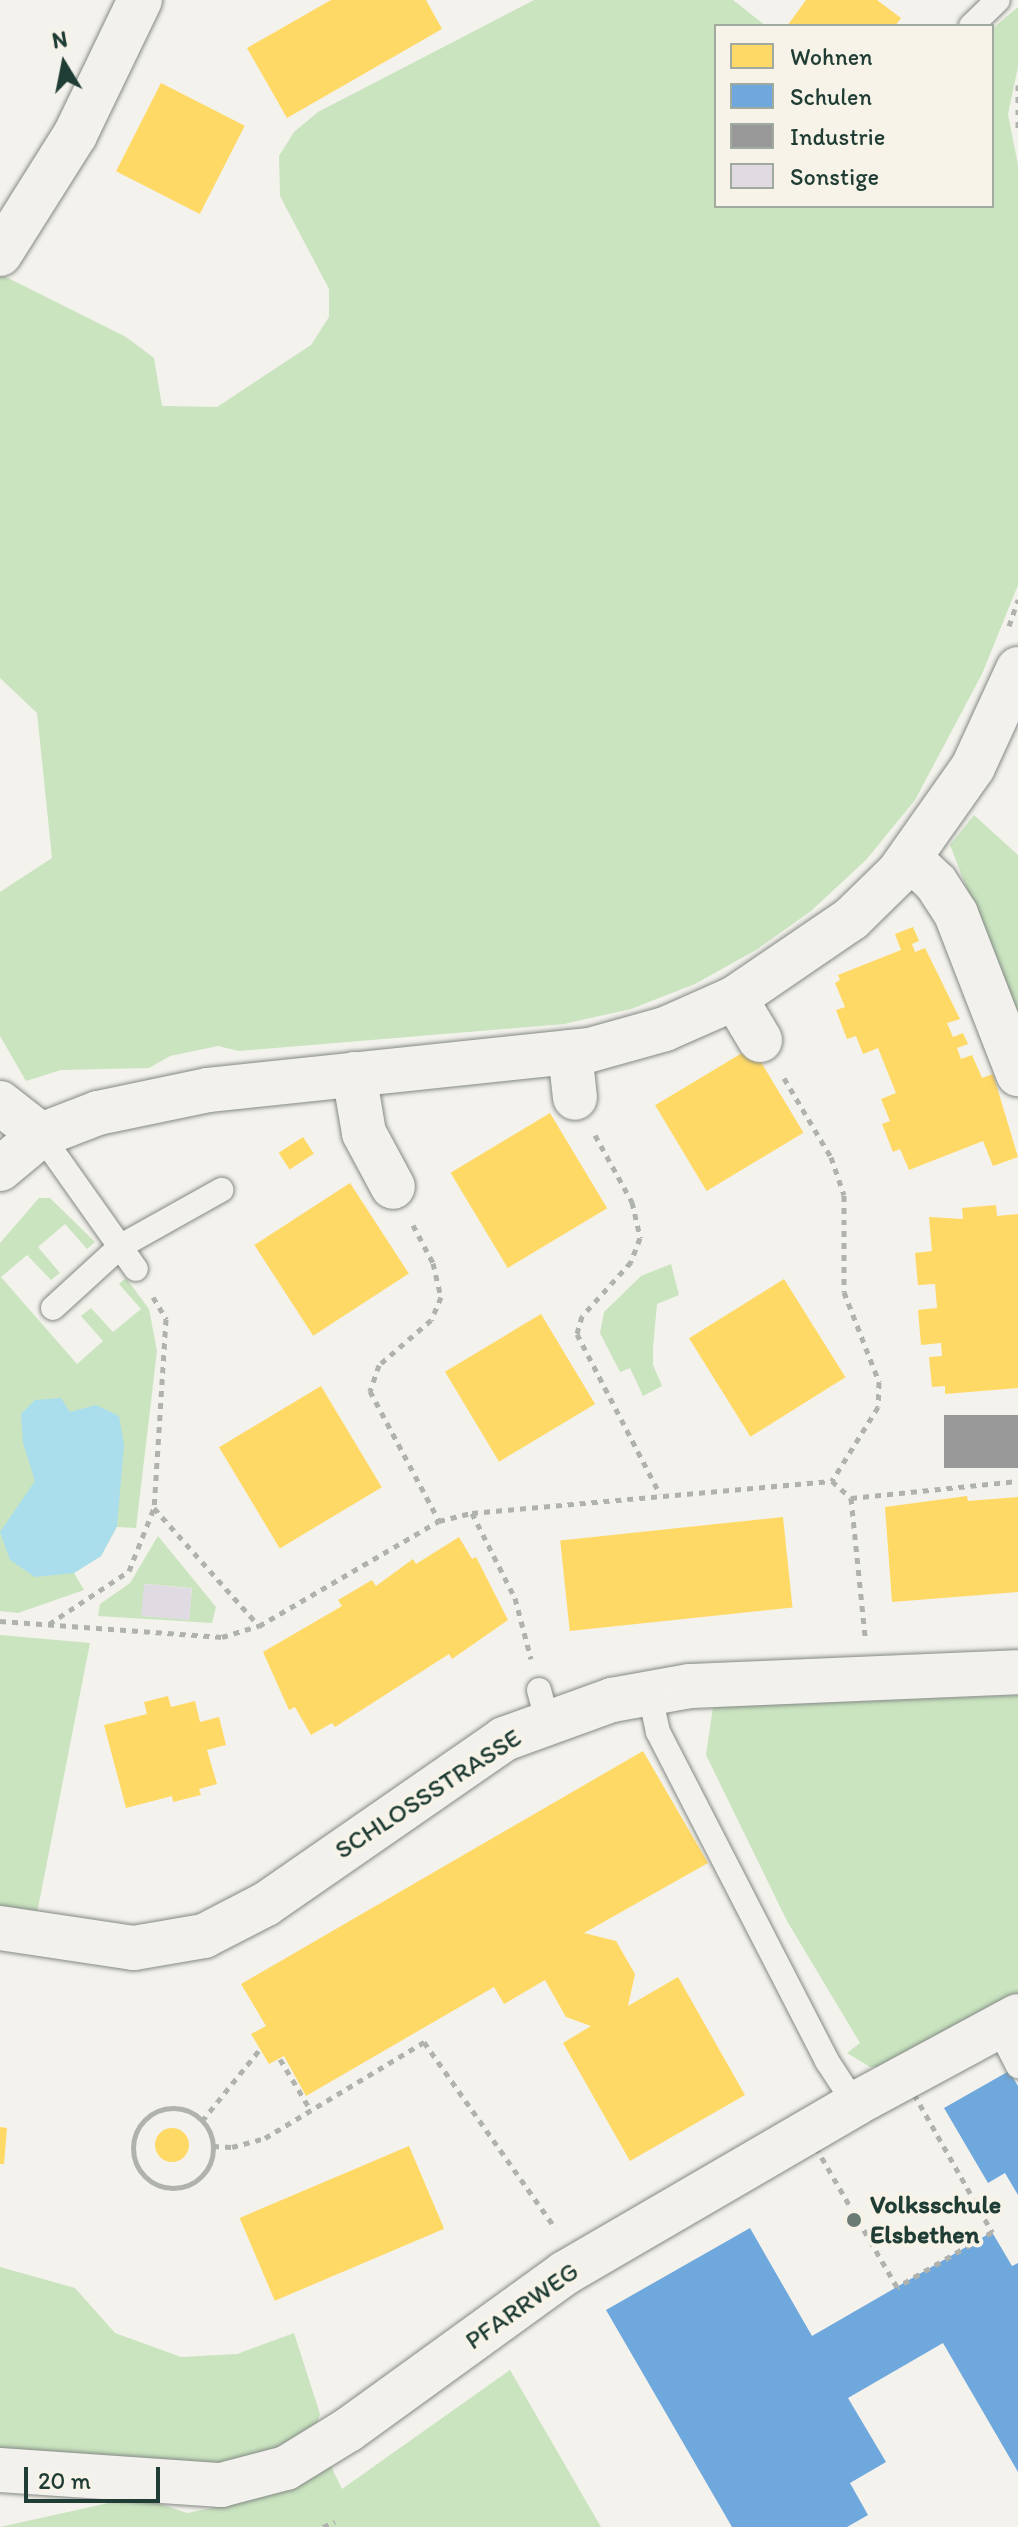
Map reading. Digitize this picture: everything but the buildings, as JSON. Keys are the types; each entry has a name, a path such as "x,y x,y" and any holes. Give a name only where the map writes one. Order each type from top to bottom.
{"street":[{"path":"0,254 75,135 140,0"},
{"path":"0,1169 41,1135 98,1113 208,1090 570,1052 665,1029 735,998 851,919 910,858 973,767 1011,653"},
{"path":"910,858 936,883 956,914 1018,1074"},
{"path":"735,998 760,1040"},
{"path":"570,1052 575,1098"},
{"path":"354,1074 364,1133 393,1187"},
{"path":"0,1103 41,1135"},
{"name":"SCHLOSSSTRASSE","path":"0,1928 134,1948 204,1936 266,1904 504,1739 543,1705 867,1659 1018,1672"},
{"name":"PFARRWEG","path":"0,2470 221,2485 286,2468 348,2430 581,2264 855,2104 1008,2022"}],"lane":[{"path":"973,24 998,0"},
{"path":"41,1135 136,1269"},
{"path":"53,1308 121,1246 221,1190"},
{"path":"649,1691 658,1732 725,1853 827,2061 855,2104"},
{"path":"1008,2022 1018,2066"}],"path":[{"path":"1018,85 1018,130"},
{"path":"1011,653 1018,600"},
{"path":"760,1040 831,1157 844,1195 844,1292 879,1382 878,1407 832,1481"},
{"path":"575,1098 632,1202 640,1238 631,1262 582,1316 577,1334 660,1494"},
{"path":"393,1187 433,1263 441,1297 431,1320 379,1365 370,1391 439,1521"},
{"path":"48,1625 129,1571 154,1508 166,1319 136,1269"},
{"path":"0,1621 222,1637 259,1626 439,1521 472,1513 832,1481 851,1498 867,1659"},
{"path":"851,1498 1018,1481"},
{"path":"154,1508 259,1626"},
{"path":"472,1513 515,1598 543,1705"},
{"path":"213,2146 232,2147 265,2138 424,2042 581,2264"},
{"path":"202,2121 260,2049"},
{"path":"280,2059 310,2109"},
{"path":"914,2094 992,2232 897,2287 816,2148 914,2094"},
{"path":"178,2108 202,2121 213,2146 205,2171 183,2187 155,2184 134,2159 136,2132 155,2112 178,2108"},
{"path":"323,2527 335,2522"}],"green space":[{"path":"534,0 733,0 763,24 714,24 714,208 994,208 994,27 1018,7 1018,67 1008,114 1018,165 1018,585 982,674 915,800 866,860 811,911 756,950 695,984 631,1009 564,1024 239,1051 218,1046 170,1056 149,1068 61,1070 26,1081 0,1036 0,892 52,858 37,713 0,678 0,274 126,337 154,358 162,406 217,407 311,345 329,317 329,289 280,196 279,156 294,132 318,112"},
{"path":"974,815 1018,855 1018,1022 950,845"},
{"path":"39,1198 50,1198 95,1242 87,1249 65,1224 38,1247 60,1273 51,1280 27,1255 1,1277 77,1364 103,1341 81,1316 91,1308 113,1332 141,1309 119,1284 126,1278 149,1309 157,1351 136,1528 117,1527 101,1556 74,1573 84,1590 18,1613 0,1611 0,1243"},
{"path":"671,1264 679,1295 657,1304 653,1348 653,1365 662,1386 643,1396 630,1368 620,1372 600,1333 604,1312 641,1276"},
{"path":"158,1536 216,1607 212,1623 98,1616 100,1604 130,1583","holes":["145,1584 192,1588 189,1619 143,1616"]},
{"path":"0,1635 90,1643 37,1913 0,1905"},
{"path":"1018,1695 1018,1995 885,2067 870,2067 847,2053 860,2043 787,1921 706,1755 713,1707"},
{"path":"0,2267 75,2288 115,2333 181,2357 237,2354 294,2333 320,2414 313,2434 276,2457 197,2470 0,2458"},
{"path":"510,2370 601,2527 0,2527 122,2500 151,2501 187,2513 237,2503 330,2464 342,2489"}],"water":[{"path":"61,1398 70,1412 96,1405 119,1416 124,1445 117,1526 101,1556 74,1573 35,1577 10,1560 0,1532 35,1481 23,1443 21,1414 35,1400"}],"place":[{"name":"Volksschule Elsbethen","path":"854,2220"}]}
